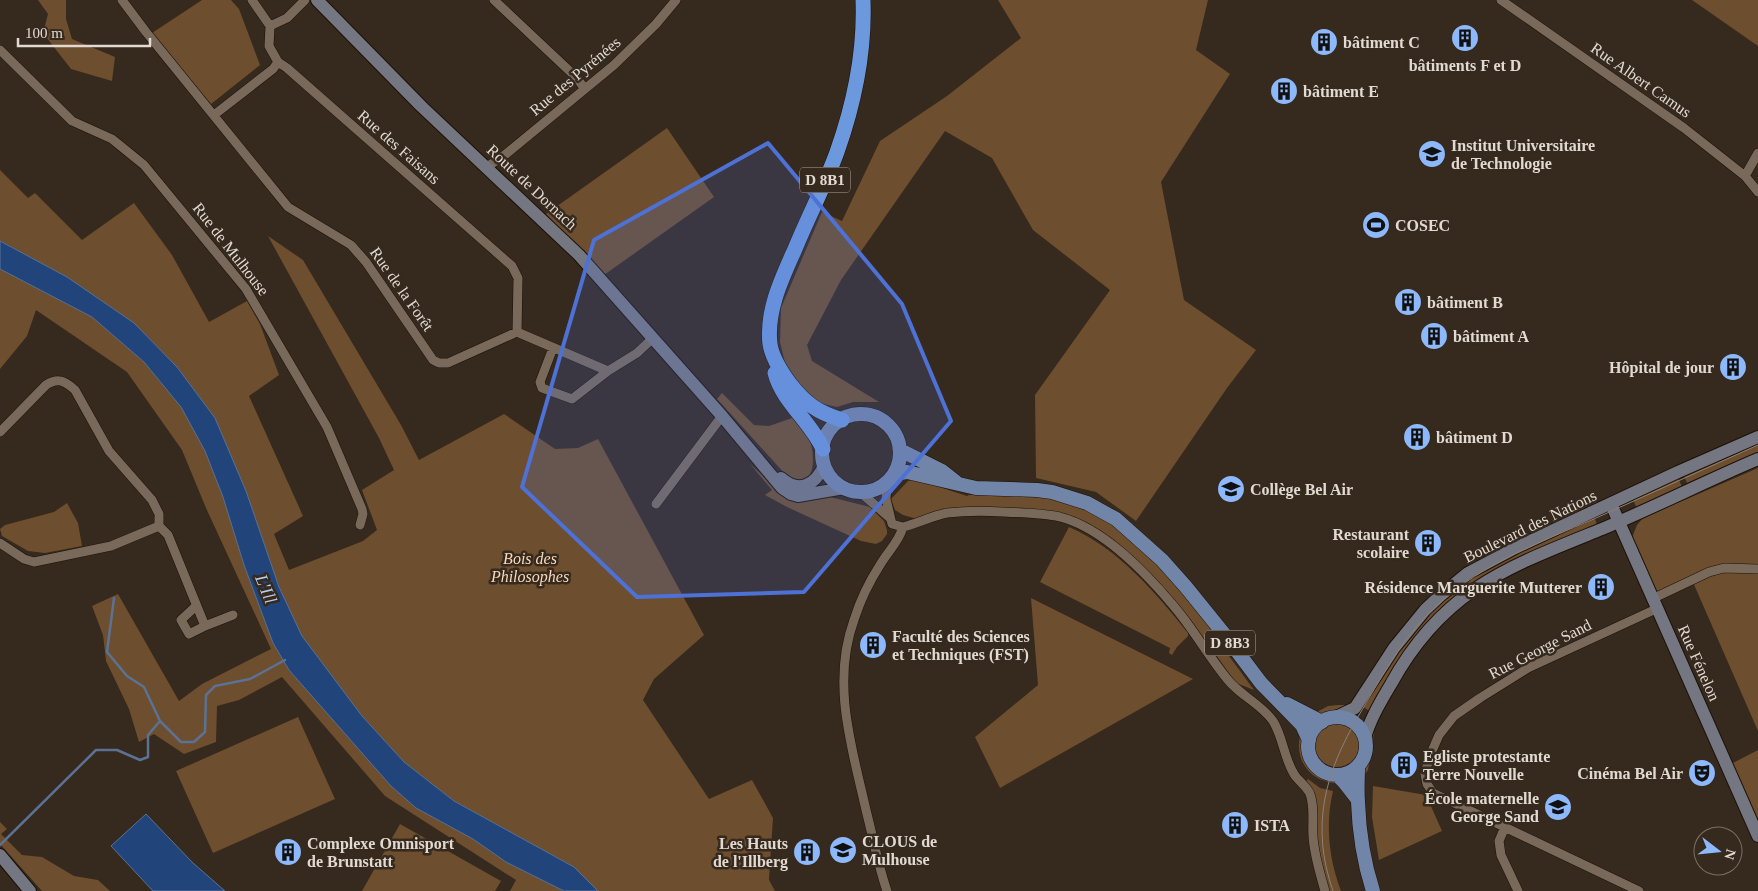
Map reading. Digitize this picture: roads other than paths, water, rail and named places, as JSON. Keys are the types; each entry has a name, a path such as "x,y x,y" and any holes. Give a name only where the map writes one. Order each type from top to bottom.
{"highway":[{"name":"D 8B1","path":"822,449 818,438 784,393 776,379 770,335 772,310 783,276 837,152 856,82 861,49 863,0"},
{"name":"D 8B1","path":"773,354 786,378 805,401 818,412 842,420"}],"main road":[{"name":"Route de Dornach","path":"317,0 421,106 572,248 765,465"},
{"path":"860,414 870,416 881,420 891,428 895,435 900,450 899,458 890,478 878,488 860,492 844,488 832,479 824,466 822,449 826,437 832,427 842,420 860,414"},
{"name":"Boulevard des Nations","path":"1336,717 1355,708 1403,636 1425,610 1454,583 1500,556 1758,436"},
{"name":"D 8B3","path":"900,450 942,471 957,483"},
{"name":"Boulevard des Nations","path":"1365,738 1379,705 1408,654 1436,620 1460,599 1508,568 1758,459"},
{"path":"765,465 784,481 799,486 816,479 824,466"},
{"path":"765,465 782,488 791,494 798,496 844,488"},
{"name":"D 8B3","path":"890,478 907,472 976,488 1045,491 1062,494 1087,503 1116,519 1186,587 1253,674 1302,725 1309,740"},
{"name":"Rue Fénelon","path":"1611,504 1758,836"},
{"name":"D 8B3","path":"1275,698 1322,722"},
{"path":"1358,766 1345,774 1337,775 1324,772 1316,766 1310,756 1309,740 1314,730 1322,722 1336,717 1345,718 1354,723 1365,738 1365,753 1358,766 1358,800 1368,870 1373,891"},
{"path":"1337,775 1358,800"},
{"path":"1,856 30,891"}],"street":[{"name":"Rue de la Forêt","path":"122,0 288,208 351,245 366,262 433,360 438,363 448,363 517,332"},
{"path":"214,115 273,69 278,62 269,46 270,26 252,0"},
{"path":"270,26 287,18 305,0"},
{"path":"494,0 577,78 584,88"},
{"name":"Rue des Pyrénées","path":"487,167 506,154 614,65 656,24 676,0"},
{"name":"Rue Albert Camus","path":"1501,0 1619,81 1691,134 1745,176 1758,192"},
{"name":"Rue de Mulhouse","path":"0,50 72,121 112,139 144,165 246,289 327,427 362,509 363,514 360,525"},
{"name":"Rue des Faisans","path":"278,62 512,266 518,278 517,332"},
{"path":"1745,176 1758,153"},
{"path":"517,332 608,371"},
{"path":"553,348 540,382 542,388 572,399 608,371 637,353 653,338"},
{"path":"0,432 46,385 53,380 62,380 67,383 74,390 109,450 152,500 159,514 159,526 168,535 205,626"},
{"path":"656,504 718,412"},
{"path":"890,478 886,498 891,521"},
{"path":"860,492 891,521 903,527 955,512 1024,513 1062,518 1089,530 1118,550 1172,604 1232,685 1258,706 1273,722 1293,773 1309,792 1312,799 1313,838 1326,891"},
{"path":"0,542 24,559 34,562 111,546 159,526"},
{"path":"887,891 853,753 844,704 843,683 849,636 858,608 881,564 901,537 903,527"},
{"name":"Rue George Sand","path":"1639,891 1433,792 1427,784 1426,774 1429,758 1439,735 1454,716 1528,668 1654,604 1709,572 1724,568 1758,570"},
{"path":"196,606 181,620 188,634 233,615"},
{"path":"1505,827 1499,841 1501,855 1518,891"}],"water":[{"name":"L'Ill","path":"0,241 67,277 134,323 177,367 215,418 246,491 279,587 302,636 362,716 404,762 454,801 574,867 598,891 564,891 506,862 473,839 416,808 391,786 289,670 273,643 244,565 223,497 205,451 181,407 144,362 92,317 0,269"},
{"path":"146,814 193,863 225,891 153,891 111,846"}],"waterway":[{"path":"114,598 107,652 127,676 144,687 160,721 181,742 194,742 205,732 206,695 215,686 250,679 285,660"},
{"path":"0,845 96,750 117,750 140,760 148,757 148,735 160,721"}],"tram line":[{"path":"1333,891 1326,867 1322,822 1325,800 1337,758 1359,715 1399,650 1427,615 1464,583 1506,558 1758,445"}],"place":[{"name":"bâtiments F et D","path":"1465,38"},
{"name":"bâtiment C","path":"1324,42"},
{"name":"bâtiment E","path":"1284,91"},
{"name":"Institut Universitaire de Technologie","path":"1432,154"},
{"name":"COSEC","path":"1376,225"},
{"name":"bâtiment B","path":"1408,302"},
{"name":"bâtiment A","path":"1434,336"},
{"name":"Hôpital de jour","path":"1733,367"},
{"name":"bâtiment D","path":"1417,437"},
{"name":"Collège Bel Air","path":"1231,489"},
{"name":"Restaurant scolaire","path":"1428,543"},
{"name":"Résidence Marguerite Mutterer","path":"1601,587"},
{"name":"Faculté des Sciences et Techniques (FST)","path":"873,645"},
{"name":"Egliste protestante Terre Nouvelle","path":"1404,765"},
{"name":"Cinéma Bel Air","path":"1702,773"},
{"name":"École maternelle George Sand","path":"1558,807"},
{"name":"ISTA","path":"1235,825"},
{"name":"CLOUS de Mulhouse","path":"843,850"},
{"name":"Complexe Omnisport de Brunstatt","path":"288,852"},
{"name":"Les Hauts de l'Illberg","path":"807,852"}],"park label":[{"name":"Bois des Philosophes","path":"530,567"}]}
